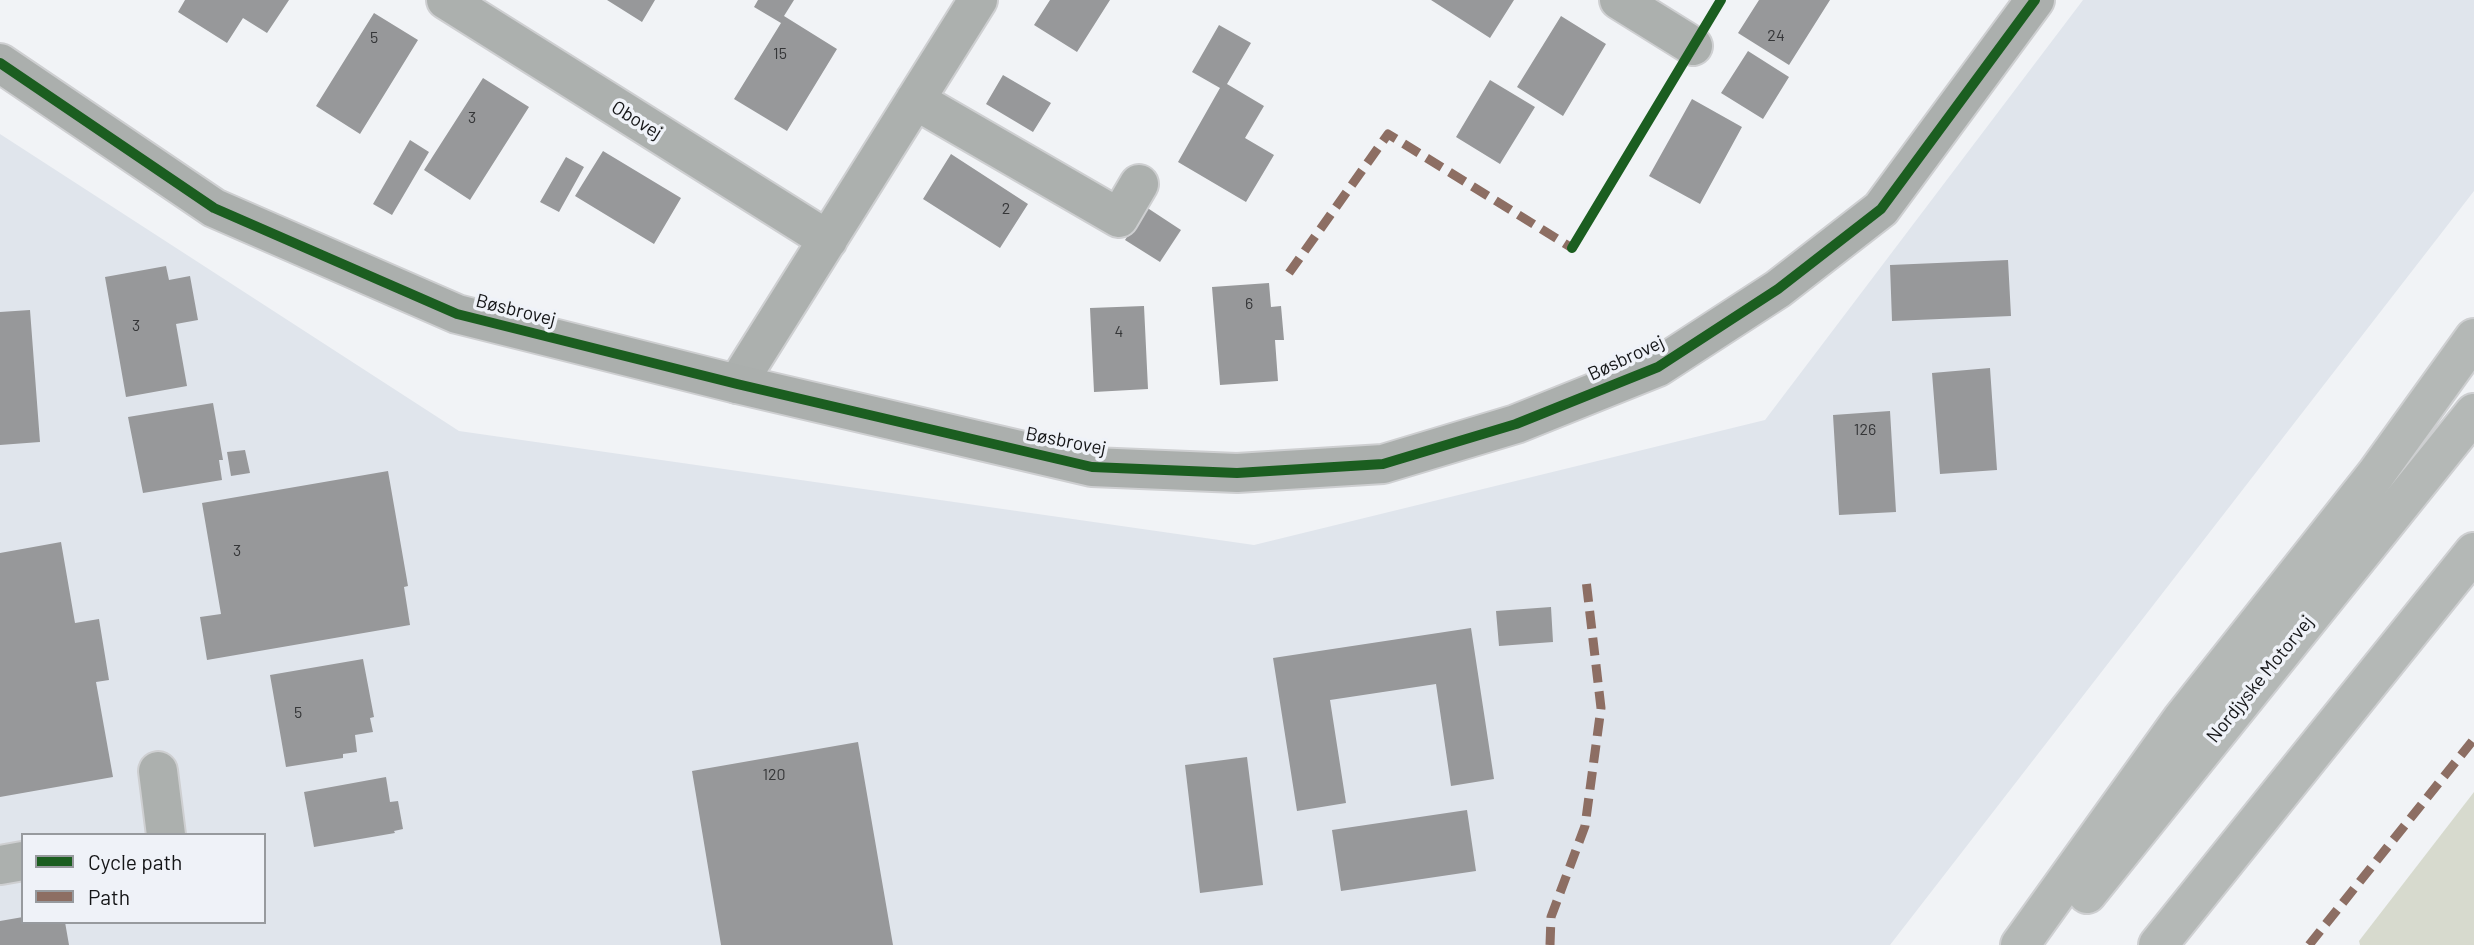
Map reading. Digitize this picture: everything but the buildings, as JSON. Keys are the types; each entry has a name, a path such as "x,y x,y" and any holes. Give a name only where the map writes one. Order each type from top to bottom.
{"highway":[{"path":"2021,945 2182,719 2376,474 2474,338"},
{"name":"Nordjyske Motorvej","path":"2046,945 2474,413"},
{"path":"2158,945 2474,552"}],"street":[{"name":"Obovej","path":"446,0 828,240"},
{"path":"737,384 978,0"},
{"path":"1619,0 1693,47"},
{"name":"Bøsbrovej","path":"0,63 214,208 457,314 737,384 1091,467 1237,473 1382,464 1516,424 1658,367 1779,289 1881,209 2035,0"},
{"path":"915,100 1119,218 1139,184"},
{"path":"158,771 166,833"},
{"path":"0,865 21,861"}],"shaded area":[{"path":"2083,0 2474,0 2474,191 1890,945 0,945 0,134 459,431 1254,545 1765,420"},
{"path":"2474,792 2474,945 2360,945 2359,941"}],"marked path":[{"path":"1289,273 1388,134 1572,248 1575,243"},
{"path":"1550,945 1551,917 1585,826 1601,708 1586,580"},
{"path":"2309,945 2474,739"}],"cycle path":[{"path":"1572,248 1721,0"},
{"path":"0,63 214,208 457,314 737,384 1092,467 1237,473 1383,464 1516,424 1658,367 1778,289 1881,209 2035,0"}]}
